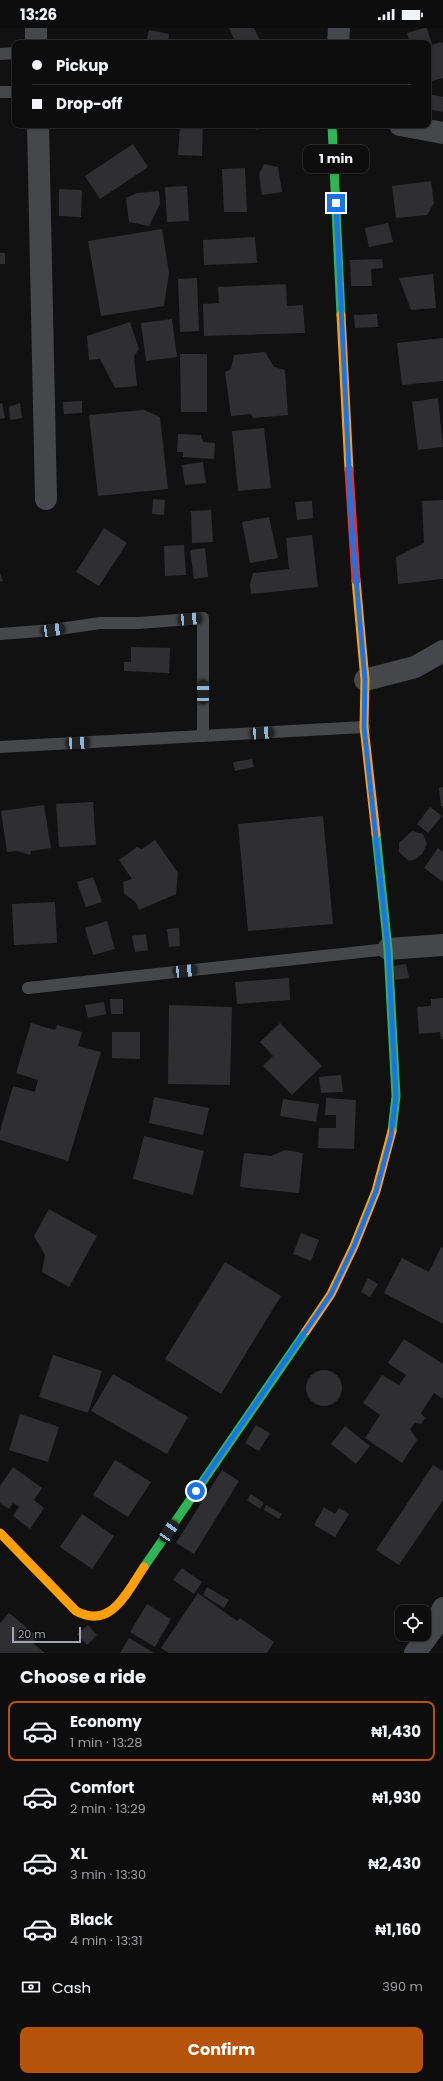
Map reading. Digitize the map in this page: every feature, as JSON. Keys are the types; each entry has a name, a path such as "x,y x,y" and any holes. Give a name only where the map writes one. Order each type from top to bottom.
{"street":[{"path":"36,28 36,40"},
{"path":"338,40 339,28"},
{"path":"38,128 46,499"},
{"path":"0,1533 76,1611 88,1618 99,1617 115,1609 331,1294 354,1246 376,1191 391,1136 396,1096 388,949 364,727 365,680 352,532 332,128"},
{"path":"416,128 443,133"},
{"path":"365,680 415,667 443,651"},
{"path":"388,949 443,945"},
{"path":"415,1653 437,1623 443,1608"}],"lane":[{"path":"0,54 12,53"},
{"path":"0,92 12,92"},
{"path":"0,634 53,630 100,623 139,623 203,618 203,736"},
{"path":"0,747 364,727"},
{"path":"28,988 388,949"}],"building":[{"path":"229,28 254,28 260,40 235,40"},
{"path":"427,28 431,40 409,40 407,33"},
{"path":"149,30 169,34 168,40 147,40"},
{"path":"431,42 432,45 441,42 443,44 443,78 431,81"},
{"path":"431,95 443,97 443,112 431,110"},
{"path":"180,128 203,128 202,156 178,155"},
{"path":"133,144 148,167 100,199 85,176"},
{"path":"264,164 278,167 282,192 262,195 259,174"},
{"path":"245,168 247,212 224,212 222,169"},
{"path":"431,181 434,203 427,215 396,218 392,186"},
{"path":"187,186 189,221 167,222 165,187"},
{"path":"59,189 82,190 81,217 59,216"},
{"path":"159,191 160,204 149,226 129,222 126,198 137,193"},
{"path":"388,223 393,242 369,247 365,228"},
{"path":"162,229 169,273 164,306 101,316 88,241"},
{"path":"255,237 257,263 204,265 203,240"},
{"path":"0,253 5,253 5,264 0,264"},
{"path":"382,259 383,268 371,269 372,286 351,286 350,260"},
{"path":"433,274 436,308 411,310 399,278"},
{"path":"197,278 199,331 180,332 178,279"},
{"path":"286,284 287,306 303,305 305,333 204,336 203,304 219,303 218,287"},
{"path":"377,314 378,327 355,328 354,315"},
{"path":"172,319 177,357 146,361 141,323"},
{"path":"130,322 139,349 134,356 137,386 115,388 100,359 89,360 87,336"},
{"path":"443,338 443,381 402,385 397,343"},
{"path":"265,352 274,367 285,370 288,415 253,418 251,414 231,416 225,372 231,369 234,355"},
{"path":"180,354 207,354 207,412 181,412"},
{"path":"438,398 443,447 418,450 412,402"},
{"path":"82,401 82,413 64,414 63,402"},
{"path":"2,403 5,418 0,419 0,404"},
{"path":"20,403 22,418 10,420 9,407"},
{"path":"144,410 160,417 168,489 98,496 89,415"},
{"path":"264,428 271,488 238,491 232,431"},
{"path":"178,434 201,435 203,442 215,443 214,459 183,457 183,452 177,452"},
{"path":"203,462 206,483 185,485 182,465"},
{"path":"153,499 165,500 164,515 152,514"},
{"path":"443,500 443,579 398,584 396,557 424,543 422,501"},
{"path":"312,501 313,518 297,520 295,502"},
{"path":"211,510 213,542 192,543 191,511"},
{"path":"269,517 278,558 250,563 242,522"},
{"path":"104,528 127,543 99,586 76,572"},
{"path":"312,535 318,587 251,594 250,584 253,573 289,569 286,538"},
{"path":"184,545 186,575 165,576 164,546"},
{"path":"205,548 208,577 194,579 190,550"},
{"path":"0,573 3,581 0,582"},
{"path":"131,647 170,648 169,673 124,671 124,662 131,662"},
{"path":"252,759 254,767 235,771 233,762"},
{"path":"443,787 443,806 441,807 439,788"},
{"path":"93,802 96,845 59,847 56,804"},
{"path":"44,805 51,848 31,851 30,855 17,851 7,852 1,811"},
{"path":"430,807 442,816 428,833 417,824"},
{"path":"323,816 333,924 248,931 238,824"},
{"path":"412,831 423,834 427,844 422,854 416,859 409,861 399,852 399,843"},
{"path":"155,840 178,873 176,894 139,910 136,903 124,893 123,882 132,879 119,860 137,847 142,849"},
{"path":"438,848 443,852 443,882 424,868"},
{"path":"93,877 102,902 86,907 77,882"},
{"path":"55,902 57,943 14,945 12,904"},
{"path":"107,921 115,949 93,955 85,928"},
{"path":"179,928 180,946 169,947 167,929"},
{"path":"146,934 148,950 135,952 132,936"},
{"path":"406,964 409,978 395,980 393,966"},
{"path":"289,978 290,1000 237,1004 235,982"},
{"path":"443,998 443,1039 441,1039 440,1032 419,1034 417,1007 431,1006 431,999"},
{"path":"110,999 123,999 123,1014 111,1014"},
{"path":"104,1002 106,1014 88,1018 85,1005"},
{"path":"169,1005 232,1007 230,1085 168,1084"},
{"path":"31,1023 55,1030 57,1025 82,1032 78,1046 101,1052 68,1161 0,1140 0,1131 13,1086 35,1092 38,1080 16,1073"},
{"path":"280,1023 322,1066 292,1095 263,1066 273,1056 260,1042"},
{"path":"112,1032 140,1032 140,1059 112,1058"},
{"path":"341,1075 343,1092 321,1093 319,1077"},
{"path":"154,1097 209,1108 203,1135 149,1123"},
{"path":"326,1098 356,1100 354,1149 318,1148 319,1128 336,1128 336,1115 325,1115"},
{"path":"283,1099 319,1104 316,1122 280,1116"},
{"path":"144,1136 204,1151 193,1195 133,1179"},
{"path":"285,1150 303,1153 299,1193 240,1187 244,1153 271,1156"},
{"path":"49,1209 97,1236 69,1287 42,1272 45,1255 34,1236"},
{"path":"301,1233 319,1240 311,1261 293,1254"},
{"path":"441,1247 443,1248 443,1324 384,1293 402,1258 429,1272"},
{"path":"225,1262 281,1296 221,1394 165,1359"},
{"path":"368,1278 378,1284 370,1297 361,1292"},
{"path":"404,1339 443,1364 443,1399 434,1393 421,1413 425,1418 421,1424 415,1423 410,1429 417,1440 402,1463 365,1438 380,1415 363,1403 382,1375 399,1385 406,1375 388,1363"},
{"path":"53,1355 102,1371 88,1413 39,1397"},
{"path":"328,1370 337,1375 341,1381 341,1395 337,1401 328,1406 320,1406 311,1401 307,1395 306,1384 311,1375 317,1371"},
{"path":"113,1374 188,1417 167,1454 91,1411"},
{"path":"20,1414 59,1427 48,1462 9,1450"},
{"path":"256,1425 270,1433 259,1451 245,1443"},
{"path":"345,1426 370,1446 356,1464 331,1444"},
{"path":"115,1460 151,1482 128,1517 93,1495"},
{"path":"433,1465 443,1471 443,1500 399,1565 376,1550"},
{"path":"13,1467 42,1488 34,1500 44,1508 30,1529 13,1516 19,1507 13,1503 9,1509 0,1503 0,1486"},
{"path":"222,1470 239,1481 194,1554 176,1543"},
{"path":"251,1494 264,1503 260,1509 247,1500"},
{"path":"266,1505 282,1514 279,1519 264,1510"},
{"path":"324,1507 335,1514 339,1508 349,1514 335,1537 314,1525"},
{"path":"82,1514 114,1536 92,1569 60,1547"},
{"path":"182,1568 202,1582 194,1594 173,1580"},
{"path":"207,1587 229,1600 224,1608 203,1595"},
{"path":"198,1593 237,1621 240,1618 274,1642 267,1653 169,1653 161,1648"},
{"path":"147,1604 171,1619 155,1647 130,1632"},
{"path":"9,1613 38,1637 33,1643 45,1653 0,1653 0,1623"},
{"path":"88,1625 97,1635 87,1645 77,1634"},
{"path":"129,1638 154,1653 120,1653"}],"traffic: fast":[{"path":"332,128 341,315"},
{"path":"376,834 388,949 396,1096 392,1131"},
{"path":"144,1567 306,1331"}],"traffic: slow":[{"path":"341,315 349,470"},
{"path":"356,580 365,680 364,727 376,834"},
{"path":"306,1331 331,1294 354,1246 376,1191 392,1131"},
{"path":"0,1533 76,1611 88,1616 99,1616 117,1606 144,1567"}],"traffic: jam":[{"path":"349,470 356,580"}],"route":[{"path":"196,1491 331,1294 354,1246 376,1191 391,1136 396,1096 388,949 364,727 365,680 352,532 336,203"}]}
